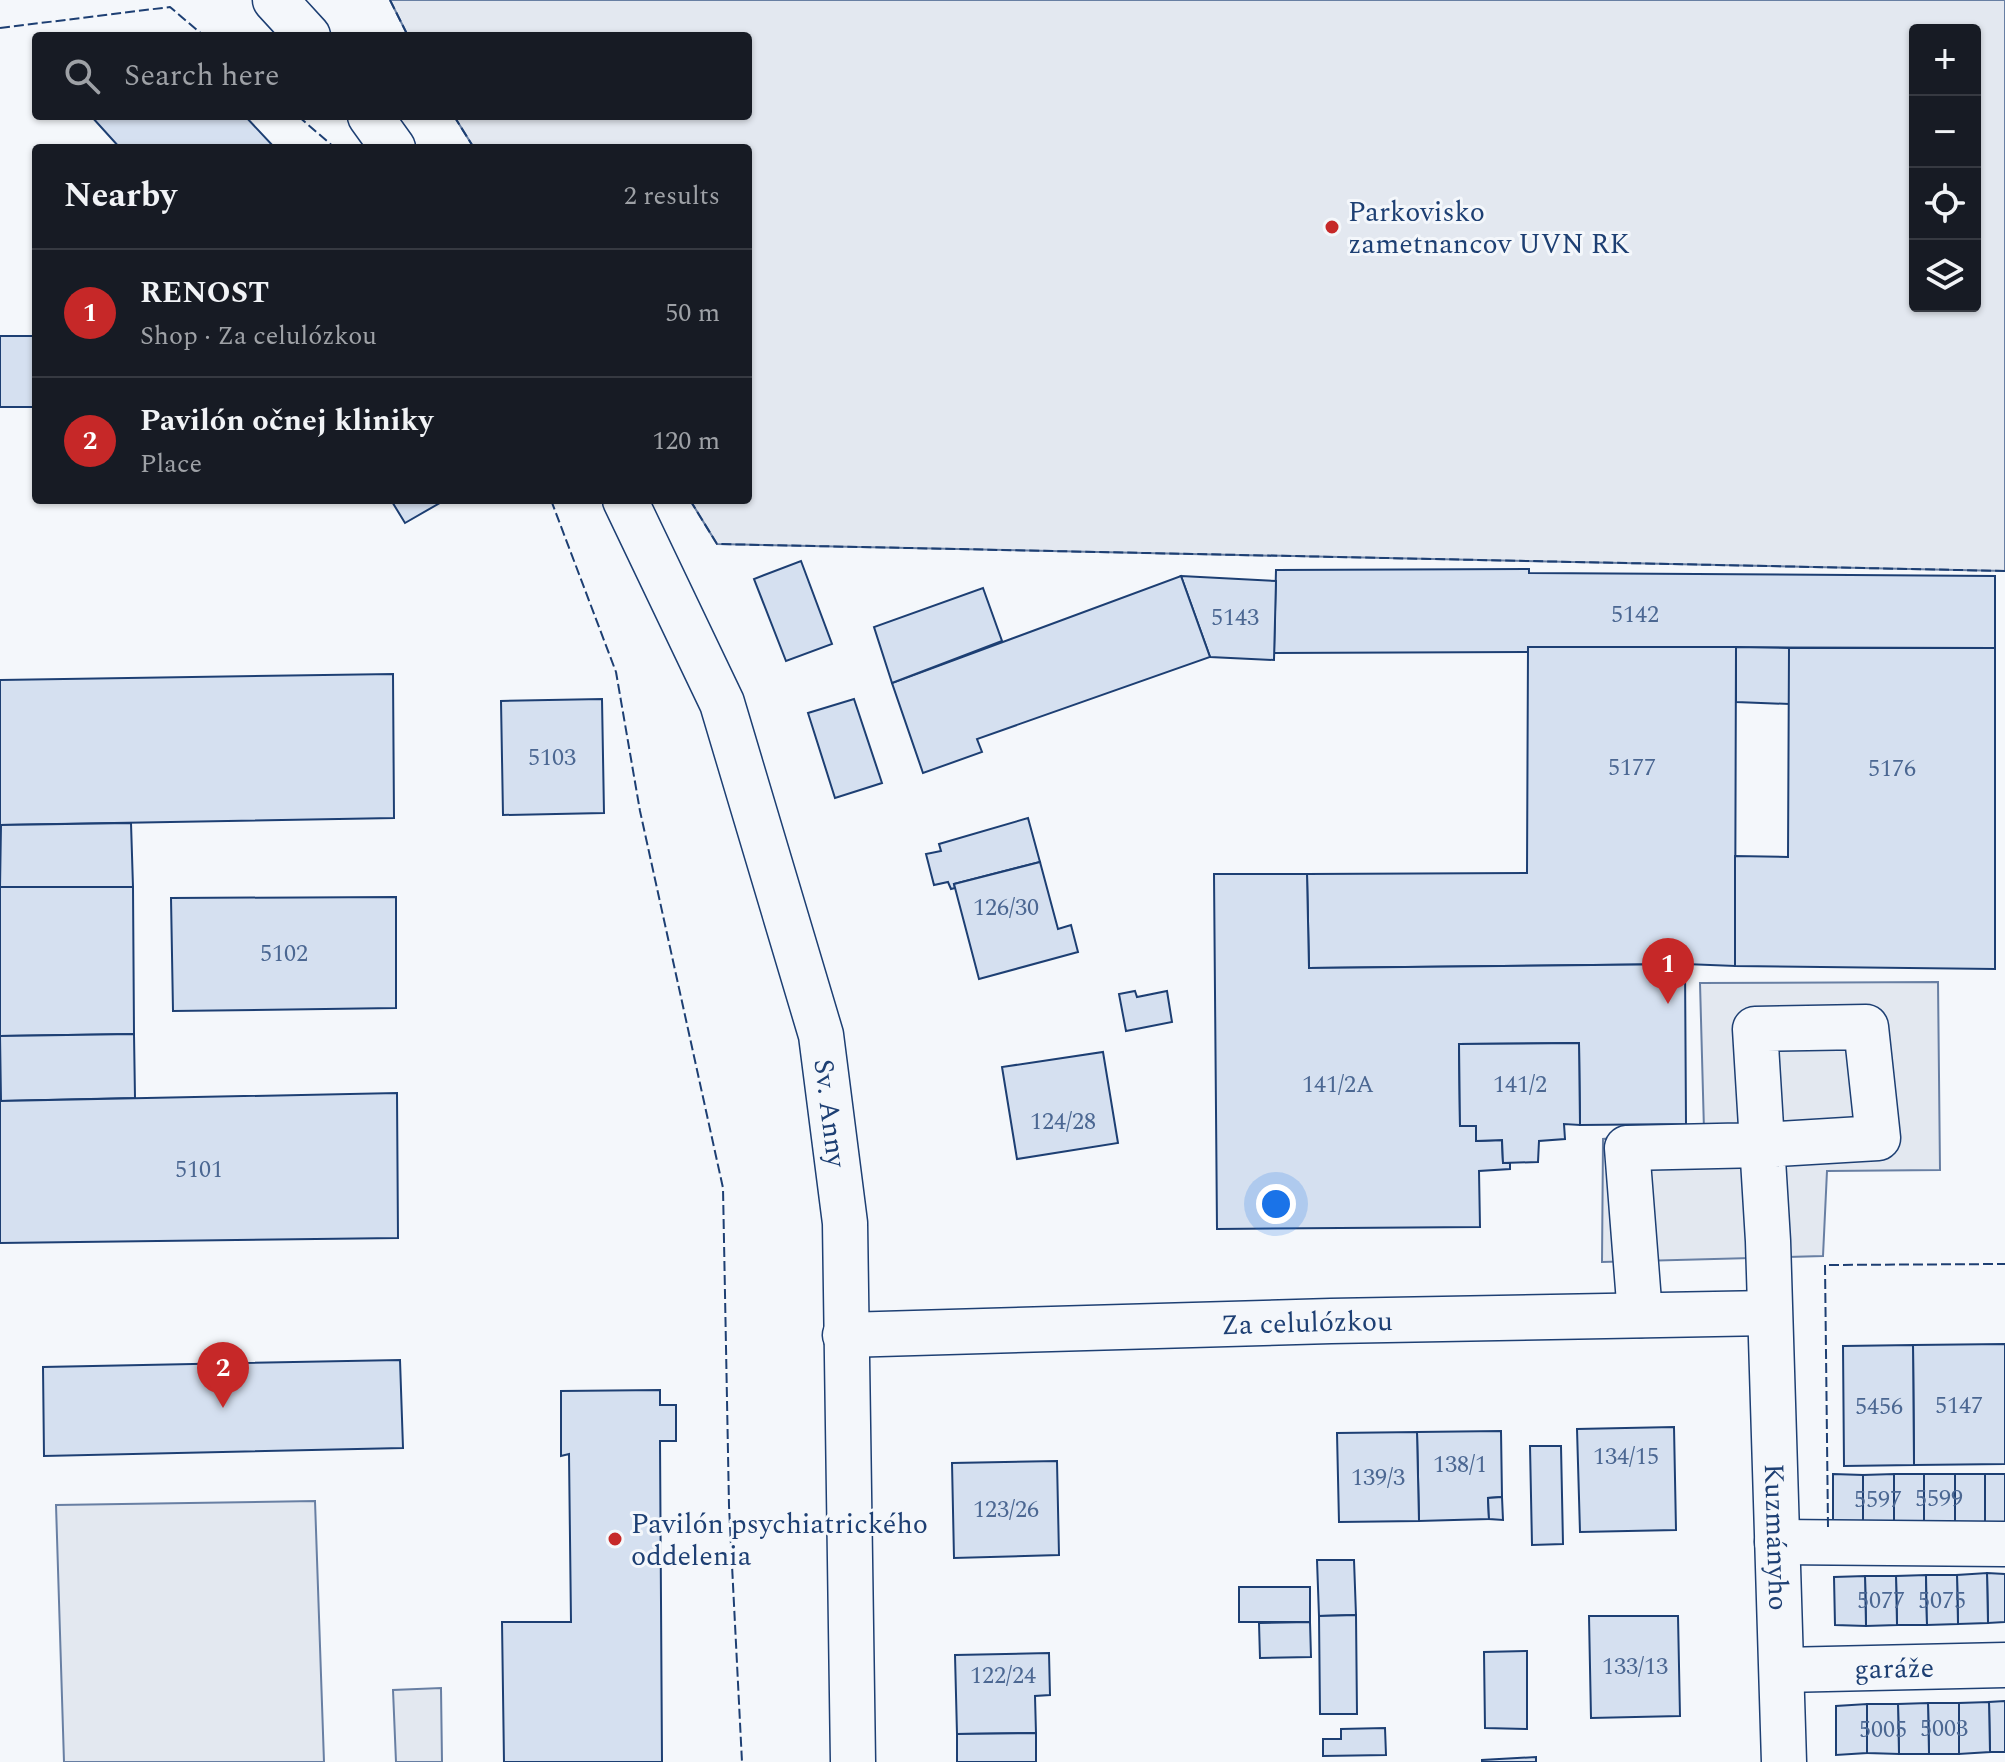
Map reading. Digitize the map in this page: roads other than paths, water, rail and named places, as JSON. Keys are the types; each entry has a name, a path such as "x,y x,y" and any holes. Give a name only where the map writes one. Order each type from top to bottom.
{"street":[{"path":"275,0 304,32"},
{"path":"373,120 390,144"},
{"name":"Sv. Anny","path":"627,504 722,703 821,1035 845,1223 853,1762"},
{"name":"Kuzmányho","path":"1640,1315 1627,1148 1762,1145 1768,1241 1784,1762"},
{"name":"Za celulózkou","path":"845,1335 1769,1313"},
{"path":"1777,1542 2003,1544"},
{"name":"garáže","path":"1782,1670 2005,1665"}],"place":[{"name":"Parkovisko zametnancov UVN RK","path":"1332,227"},
{"name":"RENOST","path":"1668,1004"},
{"name":"Pavilón očnej kliniky","path":"223,1408"},
{"name":"Pavilón psychiatrického oddelenia","path":"615,1539"}]}
